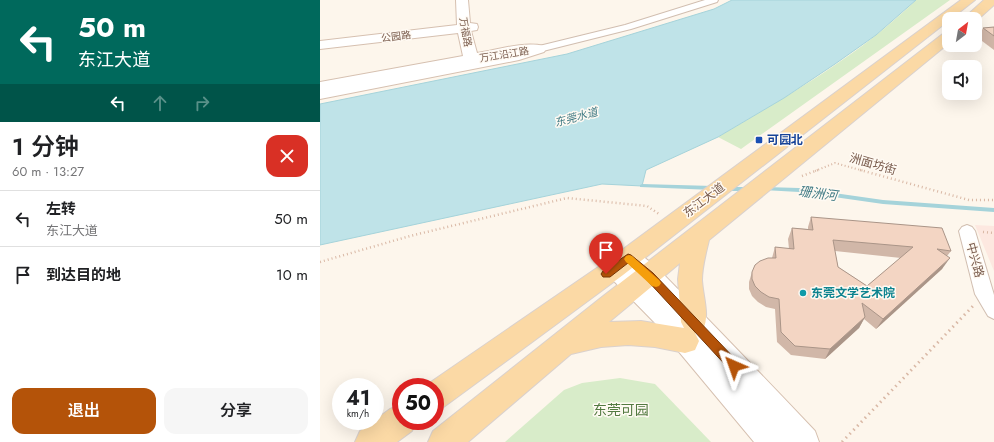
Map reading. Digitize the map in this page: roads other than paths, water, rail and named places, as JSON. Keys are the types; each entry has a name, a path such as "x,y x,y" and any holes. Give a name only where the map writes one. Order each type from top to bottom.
{"main road":[{"name":"东江大道","path":"444,390 621,263 969,0"},
{"path":"978,12 992,0"},
{"name":"东江大道","path":"444,442 699,235 942,42"},
{"path":"564,344 598,335 626,332 654,334 690,332 690,279 693,257 699,235"},
{"path":"370,442 392,426"}],"street":[{"name":"万福路","path":"462,0 475,61"},
{"name":"万福路","path":"468,25 470,0"},
{"path":"539,49 628,27 714,0"},
{"name":"公园路","path":"320,41 468,25"},
{"name":"公园路","path":"320,45 468,25"},
{"name":"万江沿江路","path":"320,87 475,61 519,56 539,49"},
{"name":"万江沿江路","path":"320,94 475,61"},
{"name":"中兴路","path":"967,231 984,294 994,311"},
{"path":"621,263 643,282 690,332 804,442"},
{"path":"690,332 773,442"}],"water":[{"name":"东莞水道","path":"732,0 916,0 876,35 784,98 718,137 646,170 642,186 602,184 320,245 320,104 567,54 714,9"}],"waterway":[{"name":"珊洲河","path":"642,186 713,188"},
{"name":"珊洲河","path":"727,189 749,189"},
{"name":"珊洲河","path":"765,189 799,190 883,202 994,210"}],"place":[{"name":"可园北","path":"759,140"},
{"name":"东莞文学艺术院","path":"803,293"}],"park label":[{"name":"东莞可园","path":"621,410"}]}
